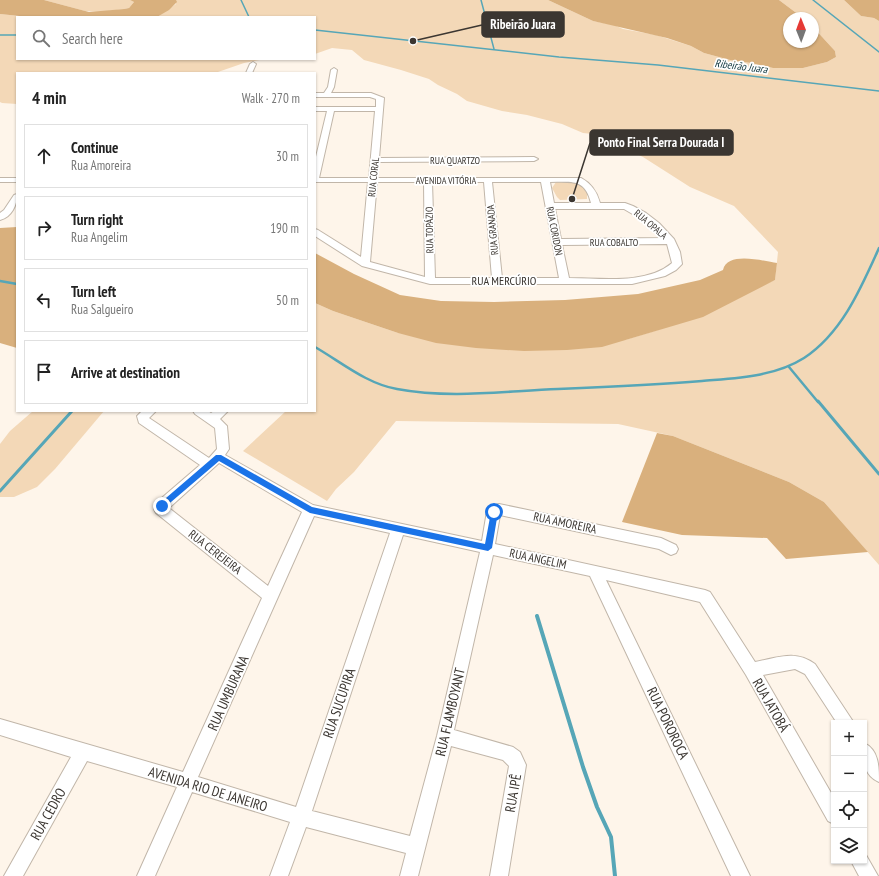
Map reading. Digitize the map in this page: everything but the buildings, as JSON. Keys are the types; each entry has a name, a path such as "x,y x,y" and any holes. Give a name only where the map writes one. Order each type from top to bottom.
{"street":[{"path":"249,72 253,64"},
{"path":"326,95 331,87 334,70"},
{"path":"316,95 371,95 380,98 379,109 316,109"},
{"path":"316,176 331,109"},
{"name":"RUA CORAL","path":"364,264 379,109"},
{"name":"RUA QUARTZO","path":"375,160 534,159"},
{"path":"0,180 16,180"},
{"name":"AVENIDA VITÓRIA","path":"316,180 578,180 589,187 592,191 596,206"},
{"name":"RUA TOPÁZIO","path":"428,180 430,281"},
{"name":"RUA GRANADA","path":"488,180 497,281"},
{"name":"RUA CORIDON","path":"545,180 565,282"},
{"path":"2,216 16,198"},
{"path":"551,206 596,206"},
{"name":"RUA OPALA","path":"596,206 630,207 666,235 671,242"},
{"name":"RUA MERCÚRIO","path":"316,233 364,264 430,281 632,281 652,277 674,267 677,264 671,242"},
{"name":"RUA COBALTO","path":"558,242 671,242"},
{"name":"RUA ANGELIM","path":"149,412 143,416 143,420 214,461 310,510 595,571 705,598"},
{"path":"201,412 221,426 223,449 214,461"},
{"path":"212,419 221,412"},
{"name":"RUA CEREJEIRA","path":"214,461 162,506 161,509 270,596"},
{"name":"RUA AMOREIRA","path":"488,548 494,512 499,509 661,544 671,549"},
{"name":"RUA UMBURANA","path":"146,876 270,596 310,510"},
{"name":"RUA SUCUPIRA","path":"279,876 301,817 398,529"},
{"name":"RUA FLAMBOYANT","path":"410,876 445,736 488,548"},
{"name":"RUA POROROCA","path":"595,571 741,876"},
{"name":"RUA JATOBÁ","path":"705,598 751,670 831,810"},
{"path":"751,670 795,662 803,664 810,669 844,720"},
{"name":"AVENIDA RIO DE JANEIRO","path":"0,727 301,817 417,847"},
{"name":"RUA IPÊ","path":"445,736 507,753 514,758 518,765 499,876"},
{"name":"RUA CEDRO","path":"13,876 83,752"},
{"path":"867,756 879,774"},
{"path":"862,864 869,876"}],"shaded area":[{"path":"0,0 44,0 89,12 129,8 134,2 130,0 176,0 177,2 169,10 159,16 19,16 0,14"},
{"path":"44,0 130,0 134,2 129,8 100,12 85,11"},
{"path":"176,0 548,0 593,21 614,25 623,29 656,35 691,46 704,53 730,60 773,68 803,68 827,62 836,57 835,51 819,34 819,12 795,12 779,0 844,0 861,16 874,18 879,21 879,565 824,502 789,482 673,436 618,424 396,421 354,472 336,489 327,501 243,451 285,412 316,412 316,303 333,311 398,333 625,340 658,330 775,280 778,252 734,206 690,187 643,157 593,134 583,133 562,124 527,115 502,111 467,101 429,79 364,60 352,50 332,48 316,54 316,16 158,16 176,4"},
{"path":"548,0 779,0 795,12 783,12 783,48 819,48 819,34 835,51 836,57 827,62 803,68 773,68 730,60 704,53 691,46 667,38 593,21"},
{"path":"844,0 879,0 879,21 874,18 861,16"},
{"path":"0,14 19,16 16,16 16,60 260,60 244,63 218,72 16,72 16,104 0,102"},
{"path":"566,180 581,185 587,192 587,199 560,200 552,188 556,182"},
{"path":"16,227 16,348 0,343 0,228"},
{"path":"316,254 354,274 400,295 441,301 494,302 565,300 638,294 700,280 723,270 726,264 738,259 755,259 777,263 775,280 703,317 602,347 567,350 524,351 476,348 436,343 398,333 333,311 316,303"},
{"path":"32,412 103,412 55,469 37,487 14,497 0,497 0,444 10,431"},
{"path":"657,433 673,436 789,482 824,502 868,552 786,559 767,538 682,535 622,522"}],"waterway":[{"path":"241,0 249,16"},
{"path":"481,0 494,49"},
{"path":"813,0 879,52"},
{"name":"Ribeirão Juara","path":"316,30 559,57 658,65 879,91"},
{"name":"Ribeirão Juara","path":"0,35 16,35"},
{"path":"316,348 354,372 375,382 397,389 437,394 478,394 648,385 754,376 780,369 804,358 829,336 849,309 879,248"},
{"path":"0,281 16,284"},
{"path":"789,367 818,402"},
{"path":"818,401 879,474"},
{"path":"0,491 71,412"},
{"path":"537,616 583,767 597,807 611,837 615,876"}],"place":[{"name":"Ribeirão Juara","path":"413,41"},
{"name":"Ponto Final Serra Dourada I","path":"572,199"}],"route":[{"path":"162,506 218,457 310,510 488,548 494,512"}]}
